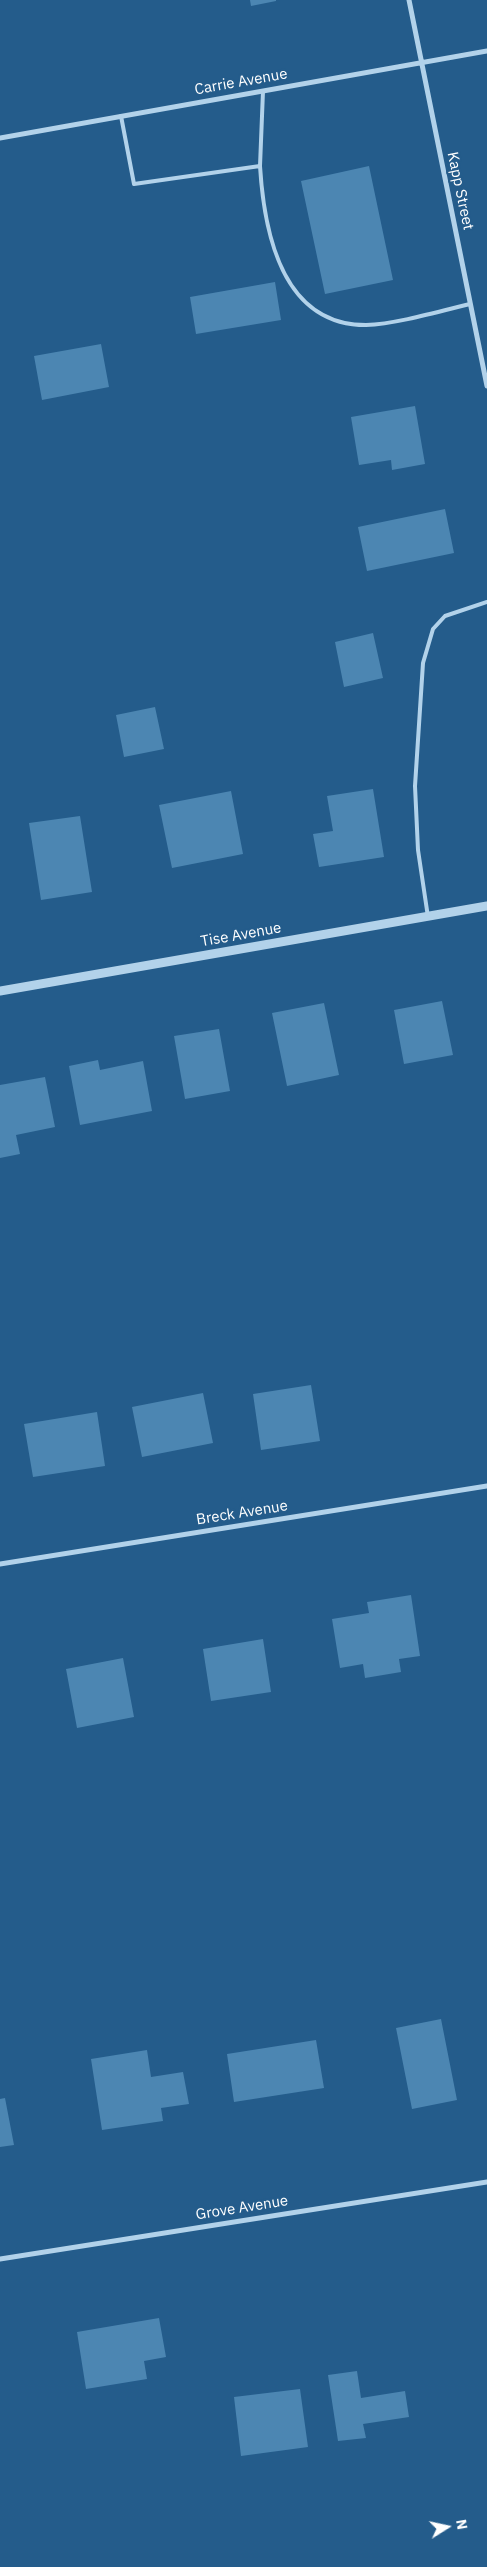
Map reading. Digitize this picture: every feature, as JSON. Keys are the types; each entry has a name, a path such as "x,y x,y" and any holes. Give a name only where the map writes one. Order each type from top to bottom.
{"street":[{"name":"Kapp Street","path":"409,0 487,386"},
{"name":"Carrie Avenue","path":"0,138 487,51"},
{"name":"Tise Avenue","path":"0,991 487,906"},
{"name":"Breck Avenue","path":"0,1564 487,1486"},
{"name":"Grove Avenue","path":"0,2259 487,2182"}],"lane":[{"path":"263,91 260,166 262,194 268,226 280,264 295,290 309,307 333,320 366,325 470,304"},
{"path":"120,116 134,184 260,166"},
{"path":"428,917 418,850 415,786 423,664 433,629 444,616 487,602"}],"building":[{"path":"250,0 276,0 276,1 251,6"},
{"path":"369,166 393,280 325,294 301,181"},
{"path":"275,282 281,320 196,334 190,297"},
{"path":"101,344 109,387 42,400 34,356"},
{"path":"415,406 425,464 392,470 391,460 359,465 351,417"},
{"path":"445,509 454,553 367,571 358,527"},
{"path":"373,633 383,678 344,687 335,642"},
{"path":"155,707 164,749 124,757 116,715"},
{"path":"373,789 384,857 319,867 313,834 333,831 327,796"},
{"path":"231,791 243,854 172,868 159,805"},
{"path":"80,816 92,892 41,900 29,823"},
{"path":"442,1001 453,1055 404,1064 394,1010"},
{"path":"324,1003 339,1075 287,1086 272,1013"},
{"path":"219,1029 230,1091 185,1099 174,1036"},
{"path":"98,1060 100,1070 143,1061 152,1111 80,1125 69,1066"},
{"path":"45,1077 55,1127 16,1135 20,1154 0,1158 0,1085"},
{"path":"311,1385 320,1441 261,1450 253,1394"},
{"path":"203,1393 213,1443 142,1457 132,1407"},
{"path":"97,1412 105,1466 33,1477 24,1424"},
{"path":"411,1595 420,1656 399,1659 401,1672 365,1678 363,1664 340,1668 332,1619 369,1613 367,1602"},
{"path":"263,1639 271,1692 211,1701 203,1649"},
{"path":"123,1658 134,1717 77,1728 66,1669"},
{"path":"441,2019 457,2100 412,2109 396,2028"},
{"path":"316,2040 324,2088 234,2102 227,2054"},
{"path":"147,2050 151,2077 183,2072 189,2104 161,2108 163,2121 102,2130 91,2059"},
{"path":"5,2098 14,2145 0,2147 0,2099"},
{"path":"159,2318 166,2357 144,2361 147,2379 86,2389 77,2332"},
{"path":"357,2371 361,2398 405,2391 409,2417 363,2424 366,2438 338,2441 328,2375"},
{"path":"300,2389 308,2447 241,2456 234,2397"}]}
